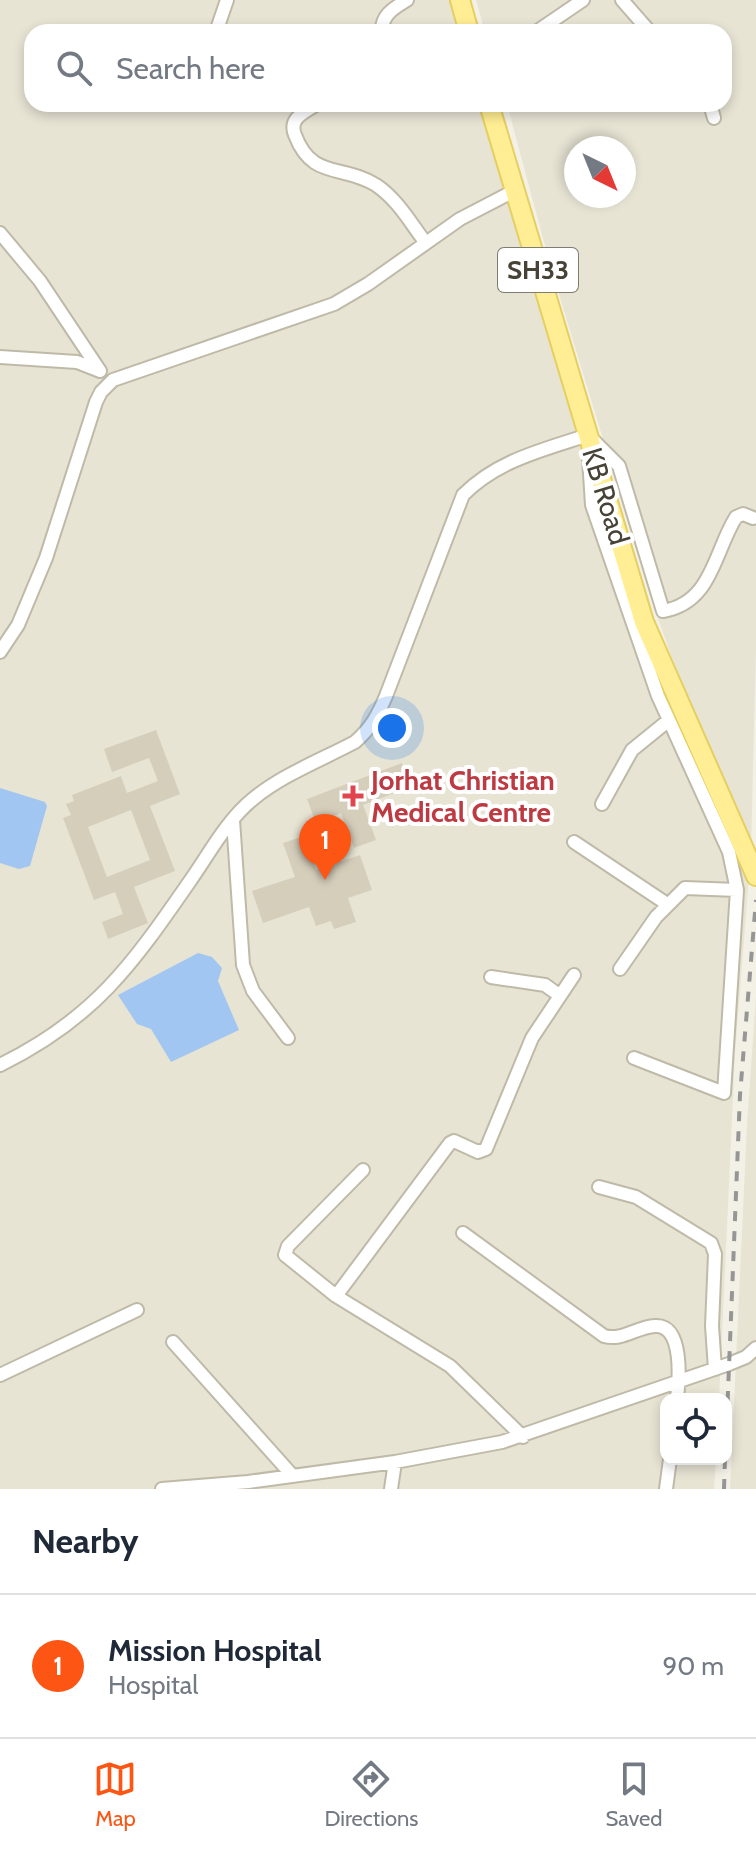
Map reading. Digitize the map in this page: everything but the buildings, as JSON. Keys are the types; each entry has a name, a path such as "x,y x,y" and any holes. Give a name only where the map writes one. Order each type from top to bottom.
{"main road":[{"path":"460,0 467,24"},
{"name":"KB Road","path":"491,112 644,622 756,876"}],"street":[{"path":"219,24 227,0"},
{"path":"382,24 388,13 407,0"},
{"path":"548,24 583,0"},
{"path":"622,0 643,24"},
{"path":"304,112 293,124 293,129 304,155 314,164 373,183 395,202 425,242"},
{"path":"712,112 714,118"},
{"path":"0,652 18,625 46,558 96,402 113,380 334,304 472,212 514,191"},
{"path":"0,233 40,281 100,371"},
{"path":"0,357 77,362 113,380"},
{"path":"588,435 619,466 663,611 677,608 698,593 714,569 736,517 743,514 753,518"},
{"path":"588,435 592,505 658,696 729,852 737,890 724,1093 634,1058"},
{"path":"0,1065 59,1032 108,989 146,945 233,820 253,799 355,742 376,719 463,495 486,474 502,465 588,435"},
{"path":"602,804 632,750 669,720"},
{"path":"233,820 243,965 253,991 288,1038"},
{"path":"574,842 667,904"},
{"path":"620,969 667,904 690,886 719,891 737,890"},
{"path":"336,1296 450,1143 454,1141 478,1152 486,1149 532,1038 574,975"},
{"path":"491,977 545,985 559,995"},
{"path":"363,1170 284,1250 288,1259 336,1296 450,1366 523,1437"},
{"path":"599,1187 636,1197 711,1243 715,1254 712,1326 715,1369"},
{"path":"463,1233 604,1336 621,1337 655,1326 663,1328 674,1340 677,1350 678,1393"},
{"path":"0,1375 137,1310"},
{"path":"173,1342 292,1475"},
{"path":"162,1489 248,1482 395,1462 523,1437 715,1369 746,1357 756,1348"},
{"path":"391,1489 395,1462"},
{"path":"666,1489 669,1465"}],"shaded area":[{"path":"0,0 457,0 464,24 24,24 24,112 487,112 622,567 749,876 735,1054 719,1393 660,1393 660,1465 716,1465 714,1489 0,1489"},
{"path":"476,0 756,0 756,649 751,851 656,613 551,268 509,112 732,112 732,24 483,24"},
{"path":"756,996 756,1489 730,1489 732,1465"}],"water":[{"path":"0,788 45,802 47,806 30,866 19,869 0,863"},
{"path":"198,953 212,957 222,968 218,981 239,1030 171,1062 151,1029 137,1024 118,995"}],"railway":[{"path":"728,1393 740,1095 756,900"},
{"path":"724,1489 725,1465"}],"place":[{"name":"Jorhat Christian Medical Centre","path":"353,796"},
{"name":"Mission Hospital","path":"325,880"}]}
